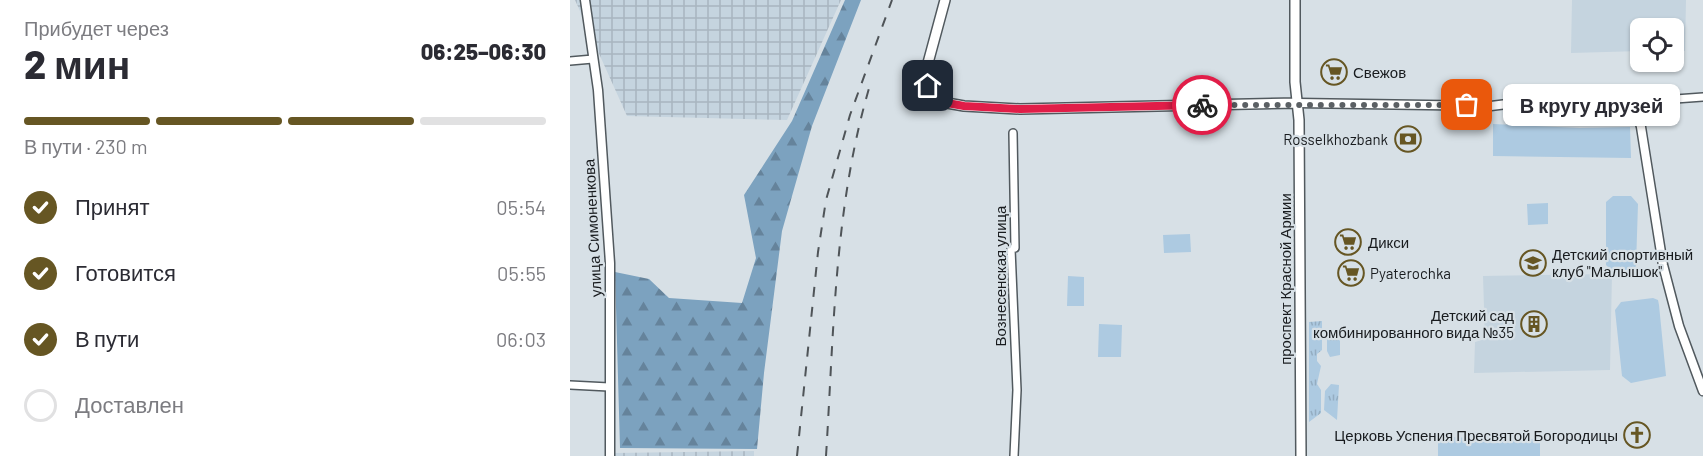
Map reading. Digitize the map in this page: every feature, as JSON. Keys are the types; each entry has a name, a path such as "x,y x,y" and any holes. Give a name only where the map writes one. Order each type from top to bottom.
{"main road":[{"path":"945,0 925,74 928,86 935,96 947,103 1020,109 1298,103"},
{"name":"проспект Красной Армии","path":"1295,0 1301,456"},
{"name":"проспект Красной Армии","path":"1298,103 1301,82 1301,0"}],"street":[{"name":"улица Симоненкова","path":"585,0 598,90 610,263 610,456"},
{"path":"570,60 593,59"},
{"path":"1298,103 1491,106 1515,103 1634,102 1703,97"},
{"path":"1634,102 1641,127 1669,293 1703,391"},
{"name":"Вознесенская улица","path":"1014,133 1015,248 1011,249 1017,390 1014,456"},
{"path":"570,385 609,387"}],"shaded area":[{"path":"575,0 841,0 787,120 627,116"},
{"path":"1572,0 1686,0 1685,51 1684,18 1630,18 1630,51 1571,53"},
{"path":"1612,274 1610,370 1474,373 1475,342 1485,339 1483,276"},
{"path":"754,451 754,456 614,456 615,453"}],"green space":[{"path":"845,0 861,0 812,126 782,231 757,449 620,448 615,272 649,279 669,298 742,303 756,258 744,195 792,121"},
{"path":"1493,124 1580,128 1630,127 1631,158 1493,156"},
{"path":"1613,196 1631,196 1638,204 1636,266 1631,272 1613,272 1606,265 1606,202"},
{"path":"1548,203 1548,224 1528,225 1527,204"},
{"path":"1190,234 1191,252 1164,253 1163,235"},
{"path":"1068,276 1084,277 1084,306 1067,306"},
{"path":"1653,298 1658,300 1659,305 1666,376 1631,383 1622,376 1615,310 1621,302"},
{"path":"1322,321 1322,350 1317,354 1317,361 1321,366 1317,384 1321,390 1321,413 1309,422 1309,322"},
{"path":"1099,324 1122,325 1121,357 1098,357"},
{"path":"1336,336 1340,341 1340,355 1330,357 1327,351 1327,337"},
{"path":"1331,384 1339,385 1337,420 1324,410 1325,391"},
{"path":"1438,437 1540,439 1540,456 1438,456"}],"railway":[{"path":"797,456 818,252 826,200 850,115 892,0"},
{"path":"826,456 842,223 858,131 870,85"}],"way so far":[{"path":"1202,105 1298,103 1467,105"}],"place":[{"name":"Свежов","path":"1334,72"},
{"name":"В кругу друзей","path":"1467,105"},
{"name":"Rosselkhozbank","path":"1408,139"},
{"name":"Дикси","path":"1348,242"},
{"name":"Детский спортивный клуб \"Малышок\"","path":"1533,263"},
{"name":"Pyaterochka","path":"1351,273"},
{"name":"Детский сад комбинированного вида №35","path":"1534,324"},
{"name":"Церковь Успения Пресвятой Богородицы","path":"1637,435"}],"route":[{"path":"928,86 935,96 947,103 964,106 1020,109 1202,105"}]}
